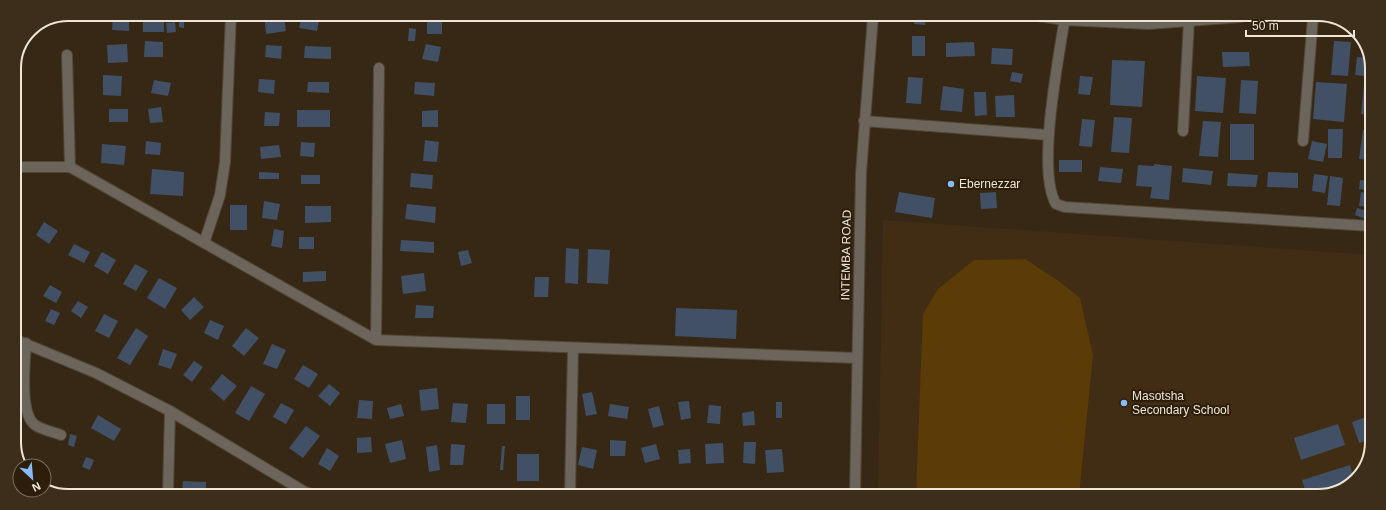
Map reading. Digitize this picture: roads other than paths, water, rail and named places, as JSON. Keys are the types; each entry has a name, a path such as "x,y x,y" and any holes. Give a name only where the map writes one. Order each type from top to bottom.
{"street":[{"path":"204,243 220,195 225,162 231,21"},
{"name":"INTEMBA ROAD","path":"855,489 861,173 873,21"},
{"path":"1065,21 1048,135 1051,195 1056,204 1065,207 1365,226"},
{"path":"1107,21 1149,24 1189,21 1182,131"},
{"path":"1303,141 1313,21"},
{"path":"67,55 70,167"},
{"path":"376,340 379,68"},
{"path":"864,121 1048,135"},
{"path":"21,167 70,167 376,340 857,358"},
{"path":"21,341 96,373 170,411 300,489"},
{"path":"26,343 25,399 27,415 35,425 62,435"},
{"path":"570,489 573,348"},
{"path":"168,489 170,411"}],"place":[{"name":"Ebernezzar","path":"951,184"},
{"name":"Masotsha Secondary School","path":"1124,403"}]}
